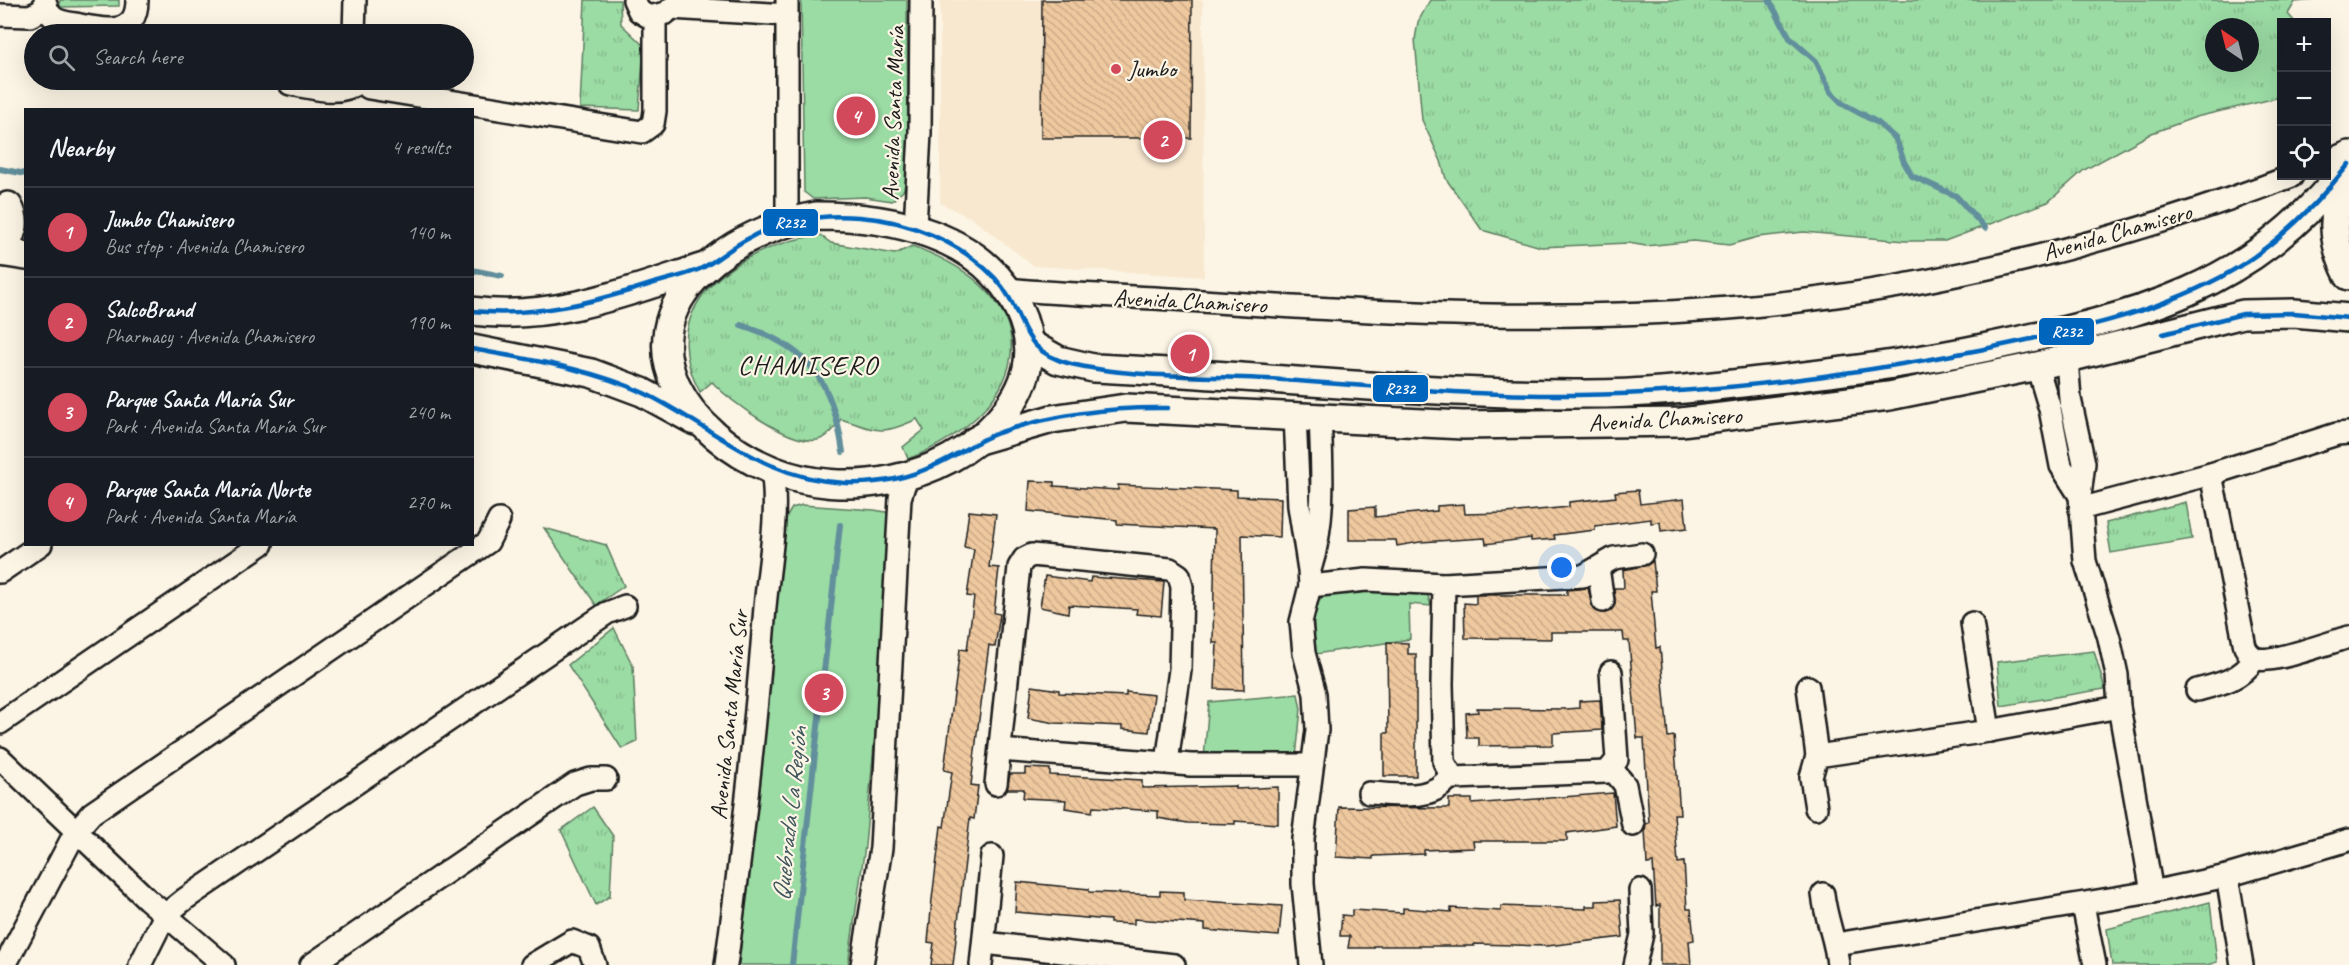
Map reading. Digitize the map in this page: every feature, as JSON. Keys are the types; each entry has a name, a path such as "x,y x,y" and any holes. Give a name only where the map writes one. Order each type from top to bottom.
{"street":[{"path":"132,24 137,0"},
{"path":"354,24 355,0"},
{"path":"634,0 644,15 666,9 787,7 787,221"},
{"name":"Avenida Santa María","path":"915,227 920,133 921,0"},
{"path":"0,15 30,16 46,4 59,20 78,24"},
{"path":"381,90 642,132 650,128 654,118 666,9"},
{"path":"329,90 345,90"},
{"path":"2331,160 2349,152"},
{"name":"Avenida Chamisero","path":"1030,344 1058,360 1093,368 1456,391 1566,394 1677,390 1904,364 2054,334 2116,318 2201,287 2269,246 2307,212 2349,164"},
{"path":"2349,173 2337,199 2333,219 2336,247 2349,276"},
{"name":"Avenida Chamisero","path":"1006,289 1482,317 1565,317 1752,306 1886,286 2023,258 2142,226 2280,180"},
{"path":"0,246 12,230 11,207"},
{"path":"474,349 599,376 642,392 700,424 723,441 772,470 812,481 873,482 907,476 934,466 992,428 1016,398 1026,373 1030,344 1023,318 1006,289 960,248 915,227 874,218 843,216 816,216 787,221 750,237 708,266 686,288 675,304 665,336 669,367 675,384 700,424"},
{"path":"0,252 24,256"},
{"path":"474,311 533,312 567,307 600,300 708,266"},
{"name":"Avenida Chamisero","path":"975,441 1053,419 1126,408 1463,425 1681,422 1889,396 2037,366 2243,314 2294,313 2349,318"},
{"path":"2067,359 2070,399 2084,464 2080,502 2085,561 2109,638 2117,675 2119,707 2152,892"},
{"path":"2037,366 2050,409 2061,466 2080,502"},
{"path":"1308,416 1299,506 1309,578 1301,622 1304,653 1315,694 1317,730 1303,839 1303,884 1311,965"},
{"path":"2080,502 2211,474 2349,433"},
{"name":"Avenida Santa María Sur","path":"726,965 744,829 762,651 774,498 772,470"},
{"path":"2211,474 2245,647 2255,659"},
{"path":"862,965 881,848 900,498 907,476"},
{"path":"5,965 76,831 92,813 488,542 499,520"},
{"path":"0,572 38,546"},
{"path":"0,723 258,546"},
{"path":"1309,578 1444,585 1583,576 1614,558 1642,554"},
{"path":"996,784 1019,567 1024,559 1032,555 1170,569 1179,575 1182,587 1180,670 1167,762"},
{"path":"1598,568 1603,601"},
{"path":"1444,585 1442,684 1444,762 1453,778 1464,780 1603,773 1612,768 1617,760 1618,751 1611,672"},
{"path":"140,965 165,915 185,899 607,613 625,606"},
{"path":"1972,623 1989,731"},
{"path":"2255,659 2273,658 2349,637"},
{"path":"2197,690 2231,681 2247,670 2255,659"},
{"path":"1808,687 1816,756 1811,777 1816,808"},
{"path":"1816,756 1989,731 2119,707"},
{"path":"1000,750 1191,765 1311,765"},
{"path":"0,758 165,915 224,965"},
{"path":"1612,768 1625,785 1633,825"},
{"path":"1369,793 1425,794 1439,787 1450,775"},
{"path":"311,965 575,784 591,779 606,779"},
{"path":"1823,894 1826,920 1837,955 2227,876 2349,840"},
{"path":"981,965 992,856"},
{"path":"2227,876 2242,965"},
{"path":"1624,965 1635,965 1642,934 1640,890"},
{"path":"2083,905 2095,965"},
{"path":"532,965 565,943 575,941 587,945 595,965"},
{"path":"985,943 1174,965"}],"shaded area":[{"path":"940,0 1203,0 1204,277 1034,266 971,218 940,203"}],"green space":[{"path":"60,0 119,0 119,6 60,7"},
{"path":"585,0 620,0 621,24 644,46 639,110 580,108"},
{"path":"801,0 907,0 908,176 903,191 892,201 865,197 813,199 804,192"},
{"path":"1430,0 2317,0 2295,2 2288,14 2292,18 2277,18 2277,98 2196,117 2152,133 2084,170 2048,202 1945,241 1905,241 1804,232 1758,237 1729,245 1694,241 1646,246 1628,243 1541,247 1482,230 1446,179 1441,161 1422,120 1415,39 1418,22"},
{"path":"820,235 831,243 895,254 912,246 957,267 989,293 1007,321 1011,351 1003,381 983,410 951,437 908,459 903,447 924,430 917,419 895,428 879,430 841,419 825,437 805,440 791,436 761,420 732,400 712,382 700,392 688,360 687,331 696,306 712,284 735,266 761,251 790,241"},
{"path":"2186,502 2192,539 2111,553 2106,523"},
{"path":"802,505 886,512 894,522 865,846 848,965 739,965 786,518 792,508"},
{"path":"544,528 606,545 624,586 596,605"},
{"path":"1385,588 1427,592 1431,606 1409,604 1410,639 1316,654 1314,614 1318,603 1325,596 1335,591 1348,589"},
{"path":"614,628 633,666 637,742 622,749 568,665"},
{"path":"2094,651 2105,689 2001,706 1997,662"},
{"path":"1298,694 1301,709 1296,757 1204,758 1209,702"},
{"path":"593,807 613,836 610,896 596,905 561,830"},
{"path":"2210,902 2217,962 2207,965 2112,965 2107,929"}],"building":[{"name":"Jumbo","path":"1042,0 1192,0 1191,138 1041,138"},
{"path":"1030,481 1054,482 1054,486 1118,490 1118,485 1237,490 1237,496 1281,498 1280,537 1242,535 1244,690 1215,689 1217,643 1213,643 1215,529 1117,524 1117,520 1028,511"},
{"path":"1638,490 1640,504 1684,499 1687,528 1661,531 1660,522 1651,523 1651,519 1595,526 1595,530 1554,535 1555,539 1531,541 1531,538 1486,544 1485,538 1420,542 1397,546 1396,540 1349,540 1349,509 1375,507 1375,517 1437,511 1437,506 1464,504 1465,514 1506,513 1569,507 1569,502 1616,497 1615,492"},
{"path":"969,511 996,514 989,567 999,568 994,613 1000,614 995,647 989,645 977,734 971,785 978,786 974,819 970,818 953,965 931,965 934,943 928,942 932,899 941,826 944,827 952,772 944,770 960,649 967,650 974,597 967,596 974,549 964,547"},
{"path":"1653,561 1656,591 1651,591 1656,648 1660,647 1668,737 1674,736 1680,814 1674,814 1678,863 1684,862 1687,909 1691,909 1694,940 1689,941 1691,965 1660,965 1660,905 1656,906 1653,863 1647,864 1645,830 1646,824 1649,823 1644,738 1637,738 1629,641 1624,641 1623,632 1551,632 1551,639 1465,638 1464,603 1476,604 1476,595 1567,595 1567,590 1588,588 1593,608 1605,613 1615,605 1614,588 1624,588 1623,570 1644,566"},
{"path":"1045,576 1090,582 1091,577 1164,582 1161,616 1136,614 1137,609 1069,605 1068,613 1040,607"},
{"path":"1387,642 1408,643 1408,654 1416,654 1416,776 1384,776 1384,733 1388,733"},
{"path":"1032,686 1059,690 1059,693 1126,696 1126,692 1154,695 1149,732 1122,729 1122,726 1055,723 1028,718"},
{"path":"1600,700 1602,730 1553,733 1553,745 1479,746 1479,738 1467,738 1466,713 1478,712 1477,708 1567,709 1579,708 1579,701"},
{"path":"1025,768 1050,769 1050,775 1142,780 1142,788 1278,787 1278,824 1235,821 1235,824 1188,823 1158,818 1158,811 1093,807 1092,812 1065,808 1066,800 1023,798 1024,789 1007,789 1010,774 1025,774"},
{"path":"1613,793 1616,826 1567,833 1567,841 1473,841 1474,848 1424,850 1424,854 1373,856 1373,859 1336,857 1339,807 1449,808 1449,799 1472,799 1472,804"},
{"path":"1017,882 1089,889 1089,892 1160,895 1160,891 1184,892 1184,900 1282,906 1279,936 1205,930 1205,924 1134,919 1134,924 1110,923 1110,920 1015,912"},
{"path":"1620,900 1623,937 1547,946 1474,944 1474,946 1348,948 1350,936 1340,936 1342,915 1352,916 1352,910 1403,913 1403,908 1451,912 1451,908 1501,911 1501,906 1586,909 1586,906 1596,906 1596,901"}],"waterway":[{"path":"1769,0 1790,38 1816,61 1831,92 1843,104 1878,123 1896,139 1912,176 1956,196 1985,228"},
{"name":"Quebrada La Región","path":"0,169 24,174"},
{"name":"Quebrada La Región","path":"474,270 502,276"},
{"name":"Quebrada La Región","path":"741,325 785,344 814,370 833,406 843,452"},
{"name":"Quebrada La Región","path":"792,965 840,525"}],"transit line":[{"name":"R232","path":"474,311 541,310 629,291 700,269 737,245 770,228 799,220 844,216 877,219 914,228 966,254 995,278 1013,305 1024,329 1040,350 1053,358 1071,364 1095,369 1148,374 1258,378 1467,393 1577,395 1678,391 1779,382 1879,368 1979,350 2103,322 2163,303 2221,277 2257,254 2291,227 2349,164"},
{"name":"R232","path":"2163,334 2243,314 2294,313 2349,318"},
{"name":"R232","path":"474,349 560,366 623,384 669,406 763,462 815,479 845,483 867,483 923,471 998,433 1061,416 1103,410 1168,408"}],"place":[{"name":"Jumbo","path":"1116,69"},
{"name":"Parque Santa María Norte","path":"856,116"},
{"name":"SalcoBrand","path":"1163,140"},
{"name":"Jumbo Chamisero","path":"1190,354"},
{"name":"Parque Santa María Sur","path":"824,693"}],"district":[{"name":"CHAMISERO","path":"808,365"}]}
